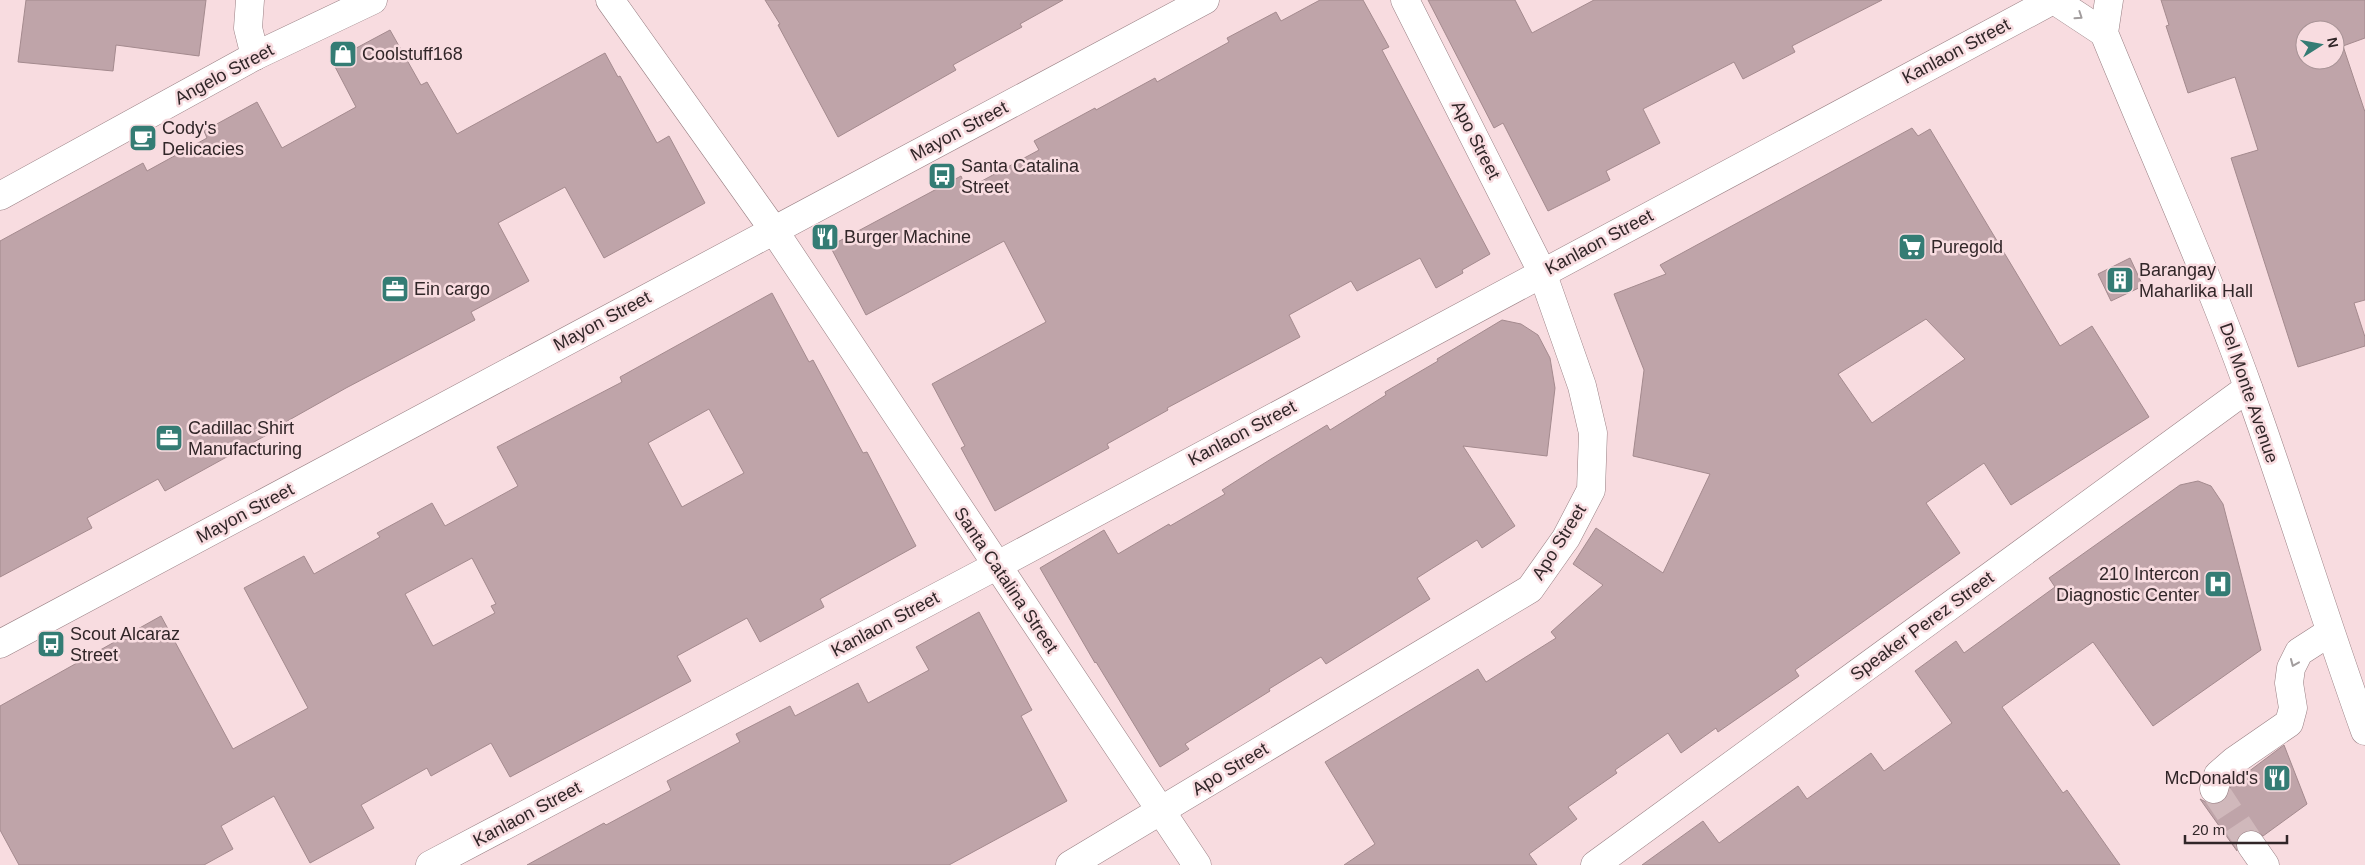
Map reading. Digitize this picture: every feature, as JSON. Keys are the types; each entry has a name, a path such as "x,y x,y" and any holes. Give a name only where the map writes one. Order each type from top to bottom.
{"street":[{"path":"250,0 248,28 255,56"},
{"name":"Angelo Street","path":"0,196 255,56 373,0"},
{"name":"Santa Catalina Street","path":"610,0 773,230 1197,865"},
{"name":"Mayon Street","path":"0,644 1205,0"},
{"name":"Apo Street","path":"1070,865 1530,589 1566,538 1591,490 1593,433 1582,386 1542,272 1405,0"},
{"path":"2054,0 2104,33 2109,0"},
{"name":"Kanlaon Street","path":"430,865 996,566 1542,272 2054,0"},
{"name":"Del Monte Avenue","path":"2104,33 2205,272 2248,388 2365,731"},
{"name":"Speaker Perez Street","path":"1595,865 2248,388"},
{"path":"2214,789 2218,776 2223,771 2289,723 2293,708 2289,683 2291,668 2299,652 2330,632"}],"building":[{"path":"26,0 206,0 199,56 116,45 113,71 18,62"},
{"path":"765,0 1063,0 1020,24 1022,27 953,65 956,70 838,137 778,25 780,24"},
{"path":"1320,0 1363,0 1389,47 1382,50 1490,254 1462,270 1463,273 1436,288 1420,258 1357,291 1351,281 1289,315 1300,337 1167,408 1168,410 1107,444 1109,448 995,511 961,448 965,446 932,384 1046,322 1004,241 866,315 830,246 961,176 967,189 1039,150 1034,141 1095,108 1096,110 1155,78 1157,82 1229,42 1227,38 1276,12 1281,21"},
{"path":"1428,0 1515,0 1532,33 1594,0 1882,0 1792,46 1795,52 1743,79 1734,62 1643,109 1660,143 1606,171 1610,180 1548,211 1503,123 1494,128"},
{"path":"2161,0 2365,0 2365,38 2345,45 2345,20 2295,20 2295,70 2345,70 2345,52 2365,112 2365,300 2354,303 2365,337 2365,346 2298,367 2231,158 2258,150 2235,77 2188,93 2166,26 2169,25"},
{"path":"390,30 421,85 427,82 457,134 605,53 657,143 669,136 705,203 604,258 565,187 498,223 529,281 471,312 475,320 346,388 282,424 283,426 165,491 158,479 87,518 92,528 0,577 0,241 143,163 147,171 207,138 204,131 257,102 282,148 356,107 332,61"},
{"path":"1912,128 1918,136 1930,129 2060,346 2092,326 2149,417 2011,505 1984,463 1926,503 1960,553 1795,670 1799,676 1718,732 1716,728 1681,753 1668,733 1615,770 1617,773 1568,807 1577,819 1529,854 1537,865 1344,865 1375,844 1325,762 1478,669 1486,682 1556,638 1551,632 1603,585 1573,564 1596,528 1663,573 1710,474 1633,456 1644,370 1614,294 1666,274 1660,265","holes":["1926,319 1965,359 1872,423 1838,374"]},
{"name":"Barangay Maharlika Hall","path":"2130,258 2143,286 2111,301 2098,274"},
{"path":"772,293 809,362 813,360 863,453 867,452 916,546 820,599 824,607 760,642 747,618 677,656 691,681 510,777 491,743 431,776 427,768 361,805 374,828 310,863 274,796 221,826 233,849 204,865 19,865 0,830 0,706 161,616 233,749 308,708 244,588 304,556 314,574 380,537 377,533 432,503 445,526 518,486 497,447 622,382 620,377","holes":["709,409 744,473 682,507 648,443","472,558 496,604 491,606 495,613 433,646 405,594"]},
{"path":"1502,320 1521,324 1538,335 1550,358 1555,388 1547,456 1463,446 1515,526 1482,548 1477,540 1417,578 1430,599 1326,664 1321,657 1269,689 1270,691 1185,744 1189,749 1160,767 1095,663 1040,568 1104,530 1118,554 1225,494 1222,490 1271,459 1327,425 1330,430 1386,395 1385,392"},
{"path":"2198,481 2211,486 2223,504 2261,650 2153,726 2093,642 2002,707 2063,793 2067,790 2120,865 1642,865 1703,821 1719,843 1798,786 1807,799 1871,753 1884,771 1952,723 1915,671 1956,641 1964,653 2055,587 2049,578 2180,485"},
{"path":"979,612 1032,710 1021,716 1067,801 949,865 527,865 604,823 606,825 671,790 667,781 740,742 736,734 790,706 795,716 858,683 868,703 929,670 916,647"},
{"path":"2284,745 2307,804 2263,836 2257,831 2250,829 2242,832 2237,839 2237,851 2200,799 2210,804 2224,801 2232,784"}],"tunnel":[{"path":"2214,789 2251,845"}],"place":[{"name":"Coolstuff168","path":"343,54"},
{"name":"Cody's Delicacies","path":"143,138"},
{"name":"Santa Catalina Street","path":"942,176"},
{"name":"Burger Machine","path":"825,237"},
{"name":"Puregold","path":"1912,247"},
{"name":"Barangay Maharlika Hall","path":"2120,280"},
{"name":"Ein cargo","path":"395,289"},
{"name":"Cadillac Shirt Manufacturing","path":"169,438"},
{"name":"210 Intercon Diagnostic Center","path":"2218,584"},
{"name":"Scout Alcaraz Street","path":"51,644"},
{"name":"McDonald's","path":"2277,778"}]}
